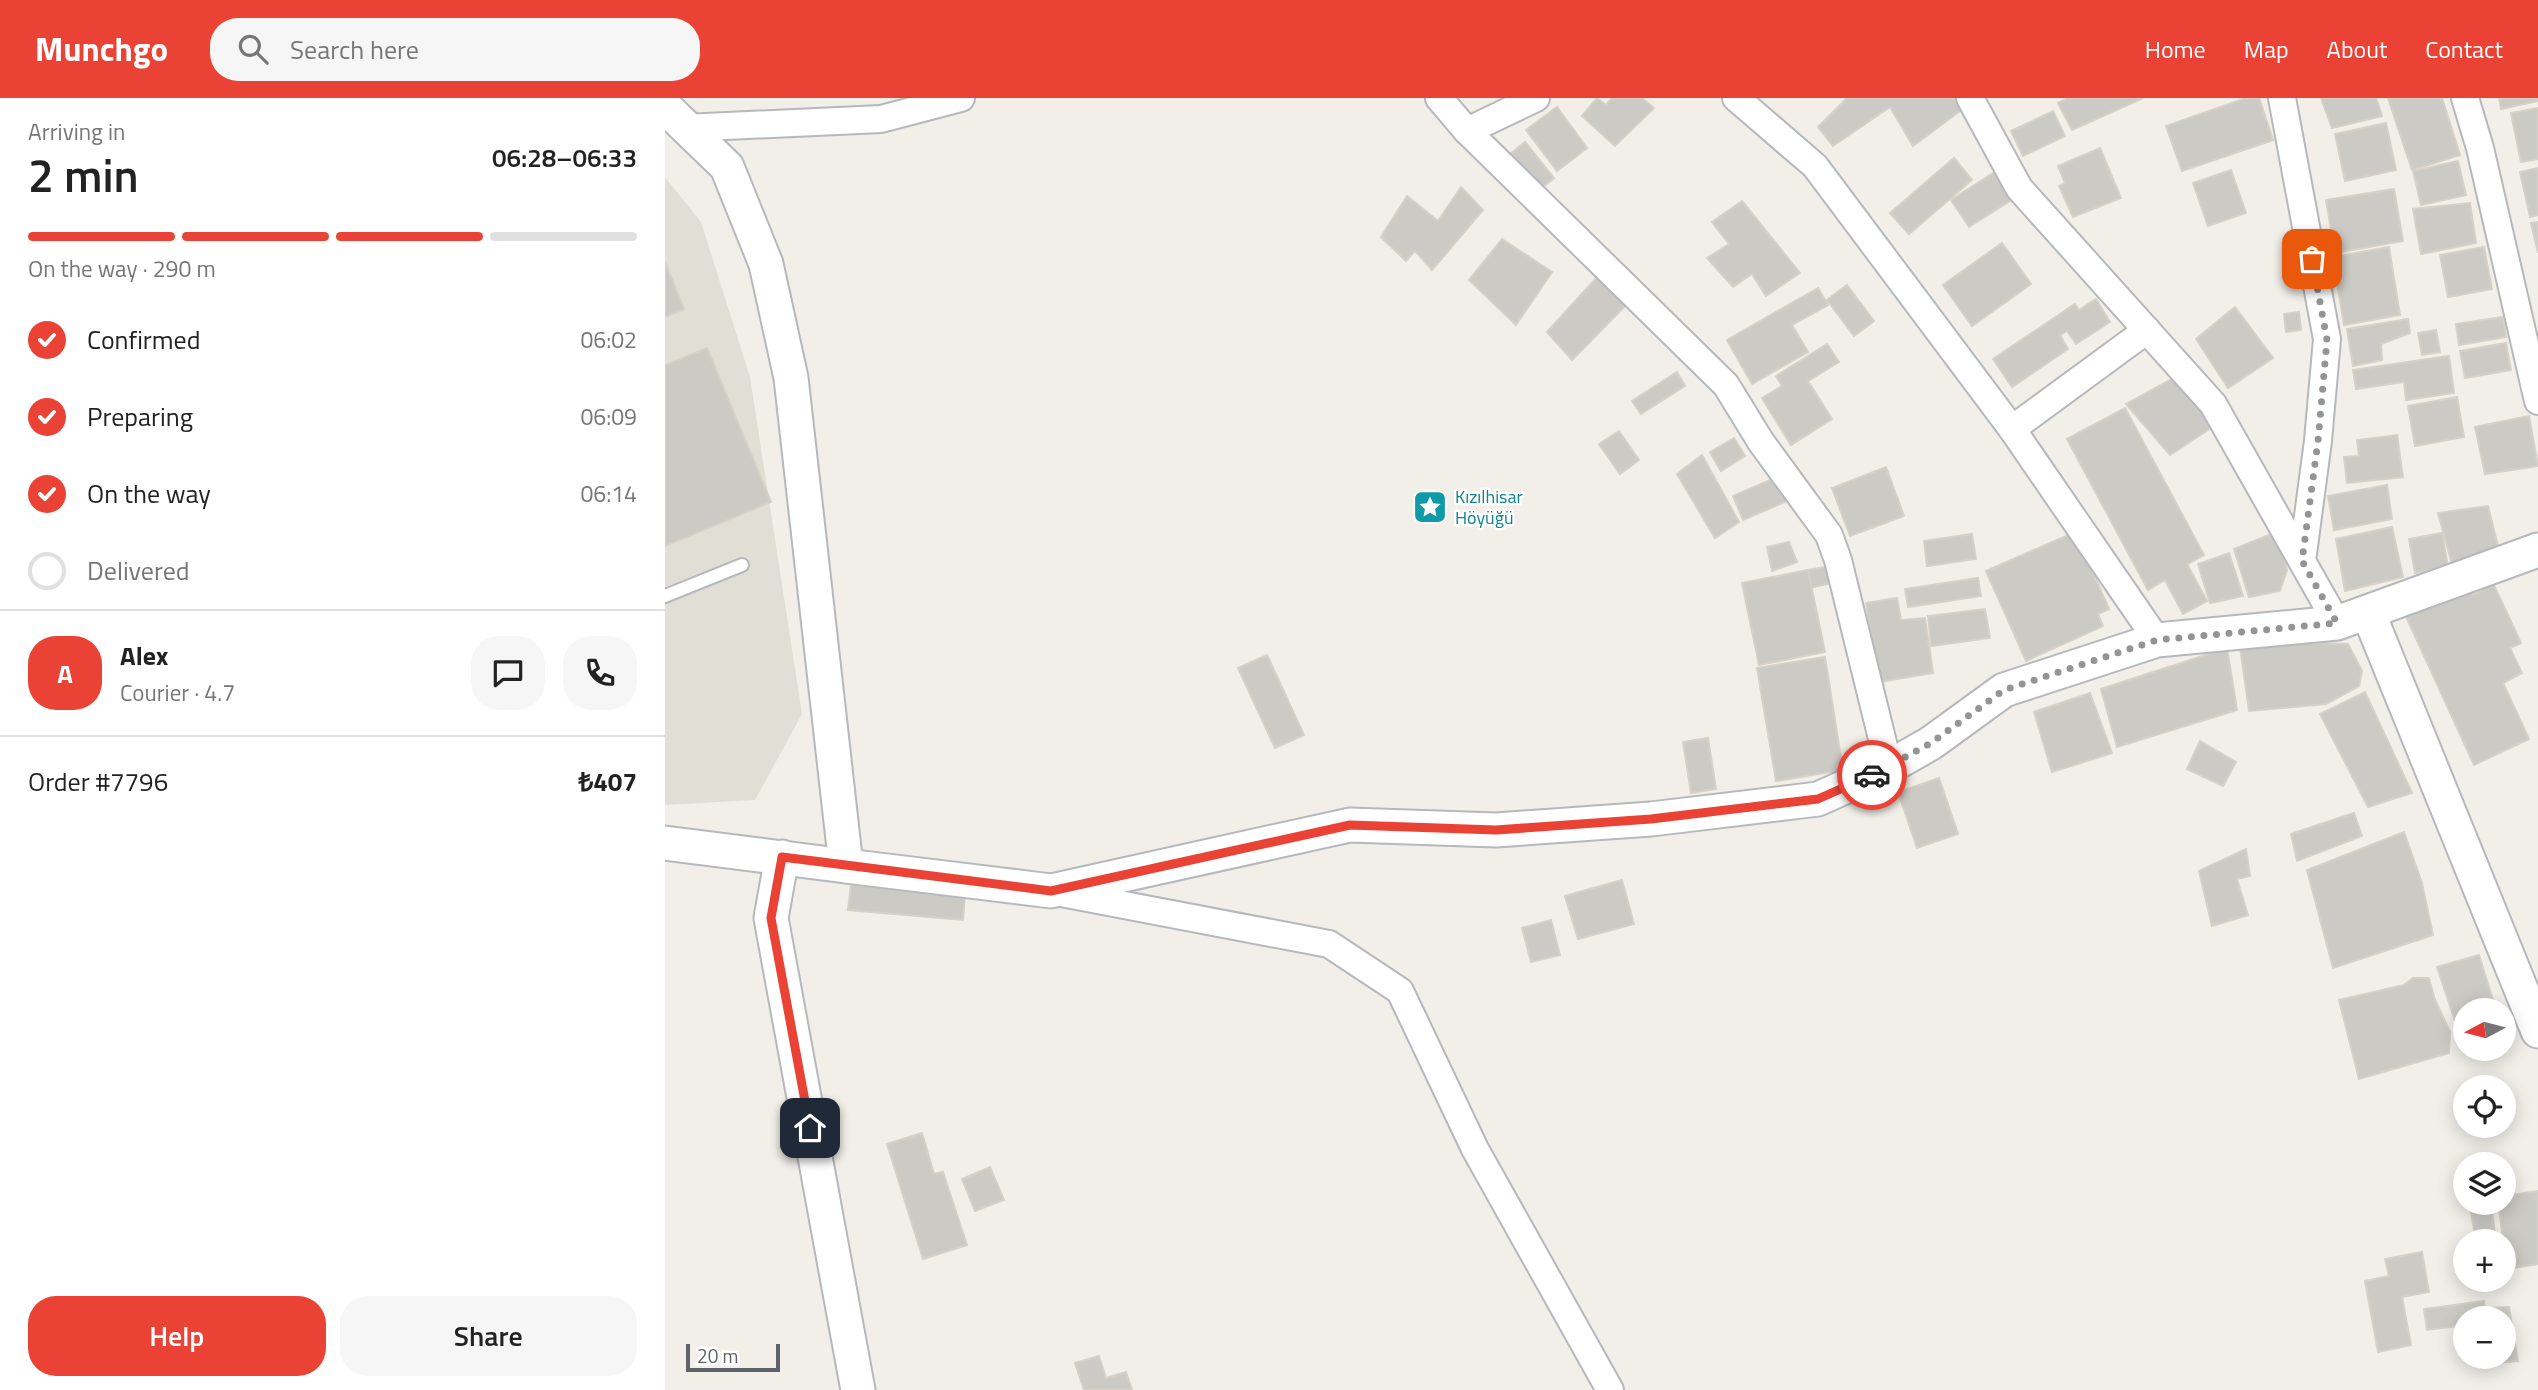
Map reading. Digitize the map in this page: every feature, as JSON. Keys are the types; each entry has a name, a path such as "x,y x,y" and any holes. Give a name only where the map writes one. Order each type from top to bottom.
{"street":[{"path":"675,117 881,119 914,104 961,98"},
{"path":"1439,98 1467,131 1726,385 1761,442 1829,535 1838,559 1889,767"},
{"path":"1467,131 1536,98"},
{"path":"1970,98 2019,188 2213,404 2302,561 2353,617 2528,979 2538,1031"},
{"path":"2282,98 2327,340 2318,441 2302,561"},
{"path":"2465,98 2480,148 2538,401"},
{"path":"1754,103 1815,166 2012,429 2157,640"},
{"path":"675,117 727,167 766,264 791,378 846,866"},
{"path":"2012,429 2147,330"},
{"path":"1051,891 1350,825 1496,830 1651,819 1818,799 1889,767 1931,743 2004,690 2157,640 2353,617 2538,550"},
{"path":"665,843 1051,891 1329,944 1400,991 1475,1149 1610,1390"},
{"path":"782,857 771,918 858,1390"}],"lane":[{"path":"665,596 742,565"}],"shaded area":[{"path":"665,177 701,222 750,377 802,714 755,800 665,805"}],"building":[{"path":"1597,98 1606,105 1612,98 1642,98 1654,108 1615,146 1582,116"},
{"path":"1847,98 1959,98 1964,108 1913,146 1890,107 1833,146 1818,127"},
{"path":"2069,98 2143,98 2072,130 2058,103"},
{"path":"2246,98 2259,98 2273,140 2182,171 2166,126"},
{"path":"2321,98 2376,98 2382,116 2332,128"},
{"path":"2388,98 2442,98 2460,155 2412,170"},
{"path":"2499,98 2538,98 2538,101 2501,109"},
{"path":"1557,107 1587,148 1557,171 1526,130"},
{"path":"2538,108 2538,159 2521,162 2511,113"},
{"path":"2053,111 2065,136 2023,156 2011,131"},
{"path":"2386,123 2396,170 2345,181 2335,134"},
{"path":"1525,142 1554,178 1539,190 1509,155"},
{"path":"2100,148 2121,198 2073,217 2059,186 2065,183 2058,166"},
{"path":"1954,158 1972,180 1909,234 1890,213"},
{"path":"2458,161 2466,195 2421,205 2413,171"},
{"path":"2001,168 2018,196 1969,227 1951,200"},
{"path":"2538,168 2538,215 2530,217 2520,172"},
{"path":"2231,170 2246,213 2208,226 2193,183"},
{"path":"1461,187 1483,210 1432,270 1415,251 1406,261 1381,237 1407,196 1438,221"},
{"path":"2394,189 2403,241 2335,253 2326,200"},
{"path":"1742,201 1800,273 1766,296 1752,274 1733,287 1707,258 1729,244 1712,222"},
{"path":"2470,203 2476,243 2421,254 2413,209"},
{"path":"2538,222 2538,253 2531,223"},
{"path":"1502,239 1552,272 1516,325 1469,280"},
{"path":"2002,243 2031,284 1972,326 1943,285"},
{"path":"2389,247 2400,315 2344,325 2333,257"},
{"path":"2484,247 2492,289 2448,297 2440,255"},
{"path":"665,262 684,309 665,317"},
{"path":"1599,275 1628,303 1572,360 1547,332"},
{"path":"1847,285 1874,321 1854,336 1827,300"},
{"path":"1818,288 1828,305 1792,325 1808,352 1752,384 1727,340"},
{"path":"2096,299 2110,322 2076,344 2067,331 2060,335 2068,349 2012,387 1993,359 2075,304 2079,310"},
{"path":"2235,307 2273,358 2228,388 2196,339"},
{"path":"2299,312 2301,330 2286,332 2284,314"},
{"path":"2503,317 2506,337 2459,345 2456,324"},
{"path":"2408,319 2410,333 2381,344 2382,360 2353,366 2347,329"},
{"path":"2436,330 2440,352 2422,355 2418,333"},
{"path":"2506,343 2511,370 2465,378 2460,351"},
{"path":"1827,344 1839,362 1808,381 1832,419 1791,445 1762,398 1782,386 1776,376"},
{"path":"707,348 771,502 665,546 665,365"},
{"path":"2449,356 2454,393 2406,400 2404,382 2356,389 2353,370"},
{"path":"1677,372 1685,386 1641,414 1632,401"},
{"path":"2177,376 2214,426 2170,455 2126,404"},
{"path":"2457,397 2464,437 2415,446 2408,406"},
{"path":"2125,408 2204,555 2187,564 2207,601 2183,614 2165,580 2148,590 2067,439"},
{"path":"2529,416 2538,466 2485,474 2475,427"},
{"path":"1619,431 1639,460 1620,474 1599,444"},
{"path":"2397,435 2403,477 2347,483 2344,457 2359,456 2357,440"},
{"path":"1734,438 1745,456 1721,471 1710,452"},
{"path":"1702,455 1739,522 1715,538 1677,474"},
{"path":"1886,467 1904,516 1850,536 1832,488"},
{"path":"1777,477 1787,501 1743,520 1733,496"},
{"path":"2387,485 2392,519 2334,530 2328,496"},
{"path":"2488,506 2499,550 2452,564 2438,513"},
{"path":"2392,527 2403,577 2345,591 2336,539"},
{"path":"2075,532 2109,609 2098,614 2103,626 2026,661 1986,571"},
{"path":"2276,532 2287,570 2280,591 2249,597 2234,549"},
{"path":"2442,533 2448,567 2415,573 2409,539"},
{"path":"1972,534 1976,559 1927,566 1924,541"},
{"path":"1789,542 1797,562 1772,571 1767,547"},
{"path":"2229,553 2243,596 2210,603 2198,564"},
{"path":"1826,567 1827,571 1834,571 1835,582 1810,588 1807,570"},
{"path":"1808,570 1825,652 1759,665 1742,583"},
{"path":"1978,578 1981,596 1908,607 1905,589"},
{"path":"2466,581 2473,595 2494,585 2521,643 2510,648 2522,673 2503,683 2529,739 2474,765 2403,610"},
{"path":"1897,598 1901,620 1925,618 1933,673 1879,682 1866,603"},
{"path":"1985,609 1990,638 1931,646 1928,616"},
{"path":"2239,640 2348,644 2362,671 2359,686 2326,704 2249,711"},
{"path":"2227,648 2237,710 2117,747 2101,689"},
{"path":"1267,655 1304,735 1275,748 1238,668"},
{"path":"1825,657 1843,770 1776,781 1757,668"},
{"path":"2365,692 2412,793 2368,807 2320,714"},
{"path":"2090,693 2112,753 2052,772 2034,712"},
{"path":"1708,738 1716,789 1691,793 1683,742"},
{"path":"2200,741 2236,762 2223,786 2187,769"},
{"path":"1939,778 1958,834 1917,848 1898,792"},
{"path":"2354,813 2362,836 2297,861 2291,834"},
{"path":"2404,832 2422,883 2433,935 2333,968 2307,870"},
{"path":"2246,849 2250,876 2237,879 2248,915 2212,926 2199,871"},
{"path":"1622,880 1634,924 1578,939 1565,896"},
{"path":"851,885 965,894 963,920 848,910"},
{"path":"1551,920 1560,955 1531,962 1522,928"},
{"path":"2479,955 2492,998 2453,998 2453,1015 2437,967"},
{"path":"2413,978 2429,978 2434,997 2450,1032 2449,1053 2359,1079 2339,1000 2404,985"},
{"path":"922,1133 934,1174 943,1172 967,1245 923,1259 887,1144"},
{"path":"990,1167 1004,1200 975,1211 962,1179"},
{"path":"2538,1191 2538,1264 2516,1268 2516,1229 2502,1229 2500,1215 2516,1215 2516,1194"},
{"path":"2471,1215 2492,1215 2494,1229 2474,1229"},
{"path":"2422,1252 2429,1292 2402,1297 2411,1345 2378,1352 2365,1281 2389,1276 2385,1259"},
{"path":"2484,1301 2485,1306 2453,1306 2453,1327 2427,1330 2424,1309"},
{"path":"1099,1356 1106,1378 1126,1372 1132,1390 1084,1390 1075,1363"}],"way so far":[{"path":"1872,775 1931,743 2004,690 2157,640 2337,623 2302,561 2318,441 2327,340 2312,259"}],"place":[{"name":"Kızılhisar Höyüğü","path":"1430,507"}],"route":[{"path":"810,1128 771,918 782,857 1051,891 1350,825 1496,830 1651,819 1818,799 1872,775"}]}
